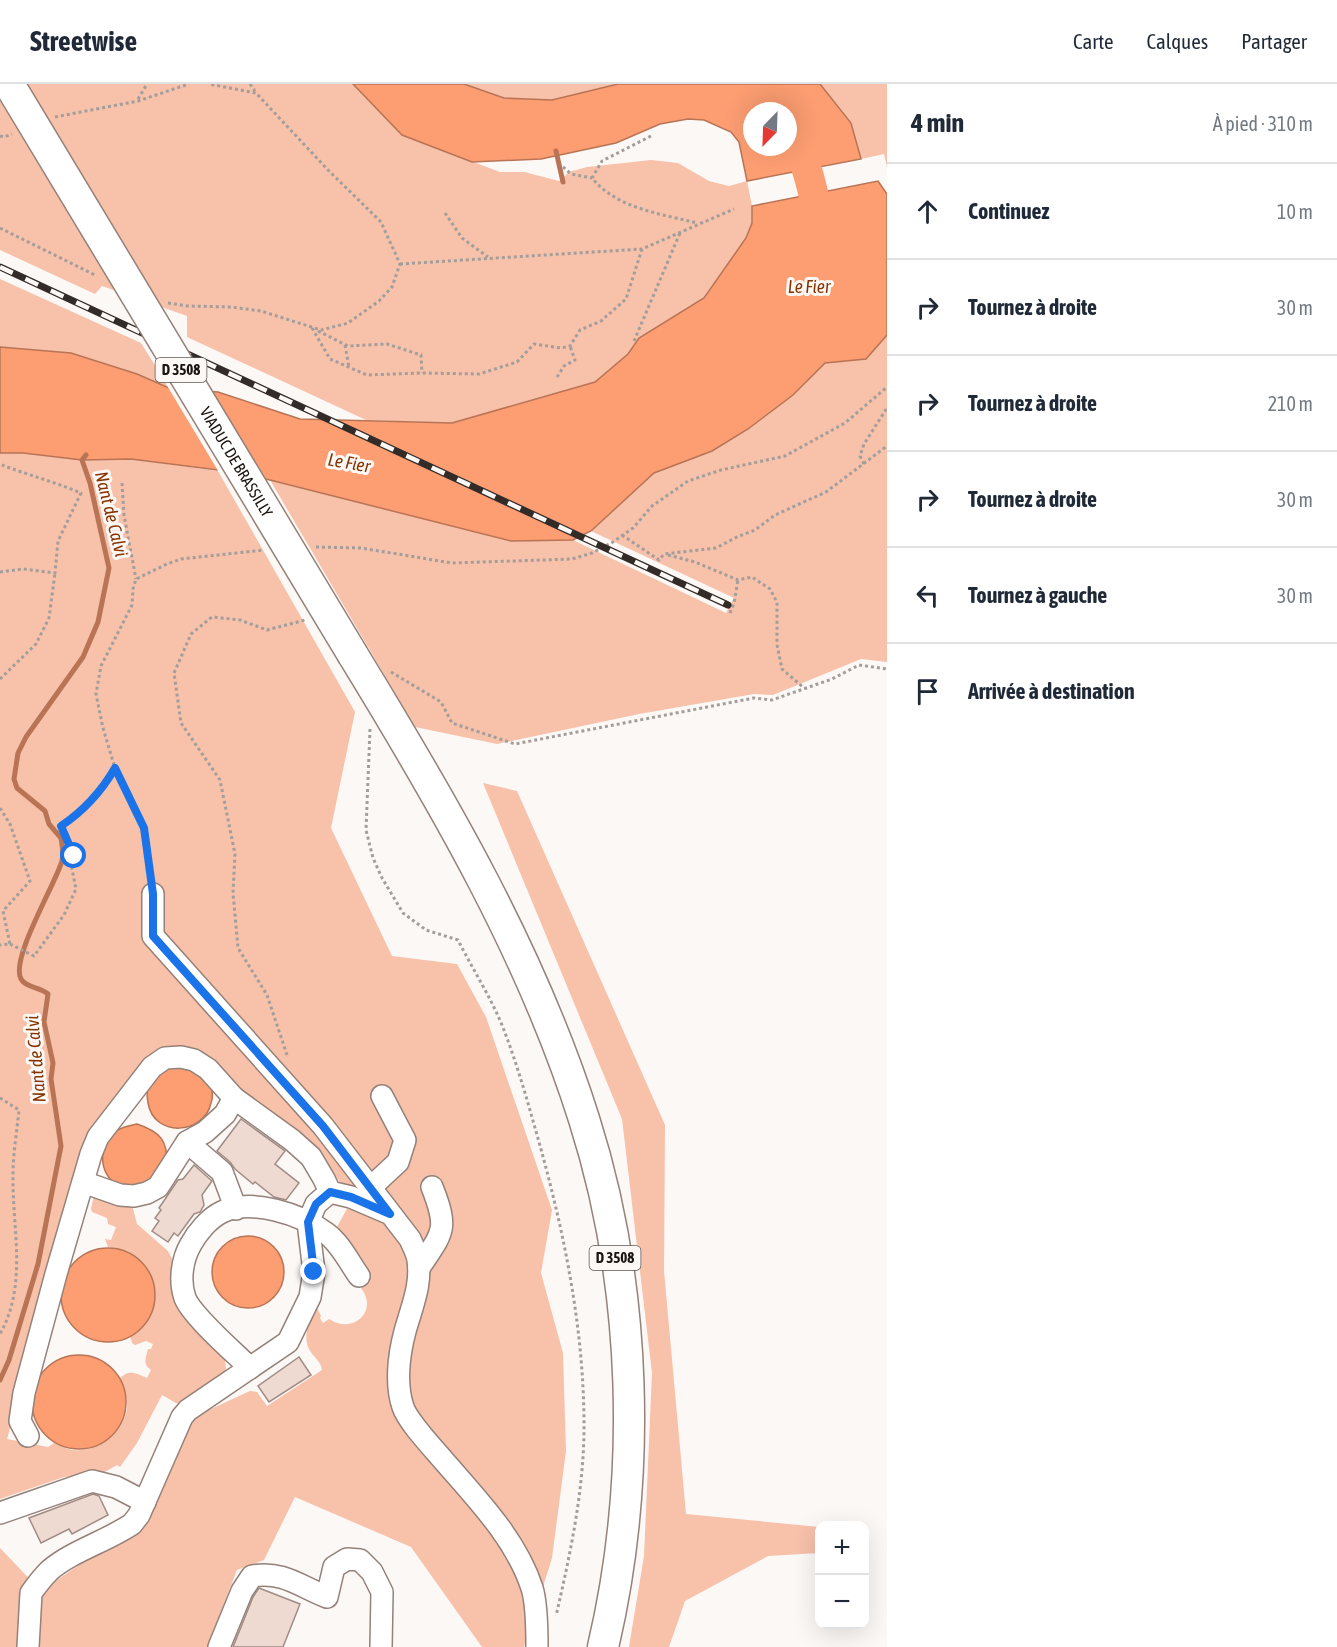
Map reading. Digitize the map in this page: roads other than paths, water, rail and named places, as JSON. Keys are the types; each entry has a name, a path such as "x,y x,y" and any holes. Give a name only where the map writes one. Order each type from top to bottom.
{"highway":[{"name":"VIADUC DE BRASSILLY","path":"9,84 403,736 488,890 529,977 566,1067 602,1182 626,1336 629,1404 627,1482 620,1554 603,1647"}],"street":[{"path":"153,894 153,936 323,1126 410,1239 418,1257 420,1276 399,1363 399,1383 404,1409 430,1445 493,1517 515,1553 532,1589 537,1647"},
{"path":"28,1436 20,1421 24,1393 83,1182 98,1137 152,1067 165,1058 181,1057 194,1060 208,1069 234,1098 292,1140 311,1157 330,1192"},
{"path":"370,1188 398,1162 405,1140 382,1096"},
{"path":"83,1182 120,1195 134,1196 158,1187 187,1142 205,1132 225,1114 234,1098"},
{"path":"187,1142 222,1172 236,1209"},
{"path":"419,1268 443,1233 440,1208 432,1187"},
{"path":"330,1192 351,1197 390,1214"},
{"path":"28,1647 31,1593 36,1587 57,1566 132,1524 139,1515 188,1410 288,1342 310,1297 314,1272 308,1222 316,1204 330,1192"},
{"path":"250,1368 195,1314 185,1298 182,1275 186,1253 198,1232 222,1212 256,1205 308,1222 327,1233 359,1276"},
{"path":"0,1513 92,1481 116,1487 145,1502"},
{"path":"219,1647 242,1591 252,1576 268,1574 284,1577 327,1597 334,1567 347,1559 360,1560 372,1572 382,1592 381,1647"}],"water":[{"path":"353,84 464,84 504,98 552,100 618,84 820,84 851,123 861,159 747,181 739,142 731,132 704,120 688,119 660,124 616,143 541,159 472,162 402,135"},
{"name":"Le Fier","path":"878,181 887,194 887,335 866,359 825,363 793,395 748,429 712,451 654,473 591,531 573,540 511,541 270,480 218,470 131,459 82,460 23,453 0,453 0,347 71,353 137,374 169,388 218,392 300,419 452,423 595,382 628,354 639,338 704,298 746,238 752,223 752,206"},
{"path":"172,1064 196,1067 212,1089 212,1101 207,1114 190,1126 169,1127 159,1122 152,1114 148,1103 147,1089 150,1081"},
{"path":"137,1124 157,1134 164,1144 167,1157 167,1166 142,1189 120,1186 111,1180 104,1167 103,1159 103,1151 109,1137 120,1128"},
{"path":"248,1236 268,1242 278,1252 284,1272 278,1292 268,1302 248,1308 228,1302 218,1292 212,1272 218,1252 228,1242"},
{"path":"108,1248 126,1251 141,1262 152,1277 155,1295 152,1313 141,1328 126,1339 108,1342 90,1339 75,1328 64,1313 61,1295 64,1277 75,1262 90,1251"},
{"path":"79,1355 97,1358 112,1369 123,1384 126,1402 123,1420 112,1435 97,1446 79,1449 61,1446 46,1435 35,1420 32,1402 35,1384 46,1369 61,1358"}],"waterway":[{"name":"Le Fier","path":"797,144 816,207 818,234"},
{"path":"556,151 563,182"},
{"name":"Nant de Calvi","path":"0,1380 9,1360 38,1264 61,1146 51,1079 53,1063 44,1022 48,994 23,982 19,969 27,939 62,861 61,838 49,824 45,811 17,788 14,779 18,753 26,737 83,657 98,622 109,568 90,483 82,460 86,455"}],"railway":[{"path":"0,267 728,605"}]}
